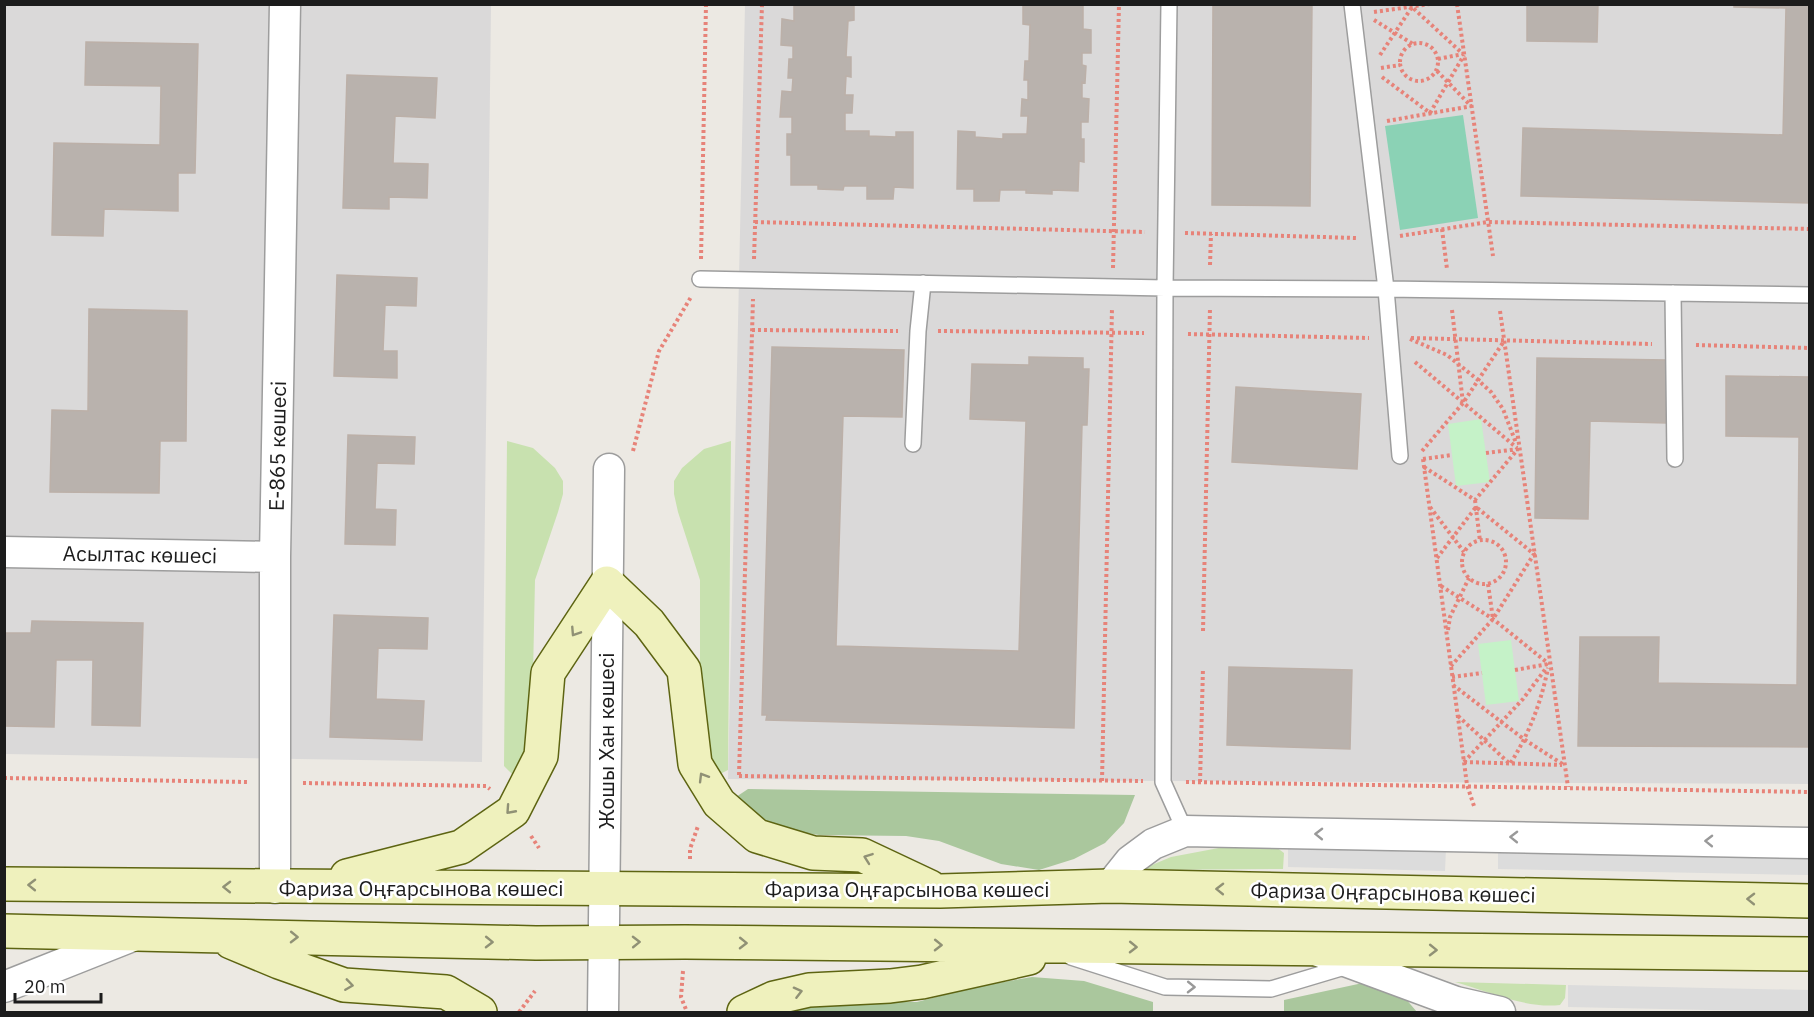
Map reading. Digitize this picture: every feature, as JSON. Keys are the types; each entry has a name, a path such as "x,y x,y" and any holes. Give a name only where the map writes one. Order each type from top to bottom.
{"street":[{"name":"Е-865 көшесі","path":"275,888 275,557 285,4"},
{"name":"Жошы Хан көшесі","path":"603,1012 607,583 620,463"},
{"name":"Асылтас көшесі","path":"4,552 275,557"},
{"path":"312,887 326,881 461,847 513,811 541,756 548,673 607,583 649,623 684,670 695,764 719,803 757,836 813,853 862,855 940,891"},
{"path":"1110,886 1130,861 1153,844 1185,831 1809,843"},
{"name":"Фариза Оңғарсынова көшесі","path":"4,884 275,888 940,891 1110,886 1809,901"},
{"path":"1312,949 1370,933 1432,928 1809,934"},
{"path":"4,931 519,943 1809,954"},
{"path":"4,987 137,934"},
{"path":"215,936 344,985 446,992 480,1012"},
{"path":"744,1012 774,998 809,990 922,982 1054,948"},
{"path":"1312,949 1456,1002 1500,1012"}],"lane":[{"path":"1169,4 1162,782 1185,831"},
{"path":"1358,9 1400,456"},
{"path":"700,279 1165,288 1809,295"},
{"path":"913,444 922,283"},
{"path":"1673,293 1675,459"},
{"path":"1054,948 1165,987 1271,989 1399,950"}],"path":[{"path":"620,463 639,422 659,351 700,279 706,4"},
{"path":"754,260 762,4"},
{"path":"1113,271 1119,4"},
{"path":"1358,9 1430,4"},
{"path":"1457,4 1493,256"},
{"path":"1377,60 1412,7"},
{"path":"1412,7 1464,54"},
{"path":"1372,18 1413,44"},
{"path":"1420,43 1432,48 1438,59 1437,71 1428,79 1417,81 1406,76 1400,65 1403,52 1413,44 1420,43"},
{"path":"1438,59 1464,54"},
{"path":"1430,113 1464,54"},
{"path":"1371,69 1400,65"},
{"path":"1437,71 1472,106"},
{"path":"1380,75 1430,113"},
{"path":"1378,123 1472,106"},
{"path":"755,222 1154,232"},
{"path":"1393,237 1488,222 1809,229"},
{"path":"1442,229 1447,269"},
{"path":"1179,233 1356,238"},
{"path":"1210,265 1211,234"},
{"path":"753,293 738,776 1143,781"},
{"path":"1203,631 1210,299"},
{"path":"1102,781 1112,302"},
{"path":"1451,304 1463,404"},
{"path":"1499,304 1568,787"},
{"path":"752,330 1150,333"},
{"path":"1188,334 1370,338"},
{"path":"1407,338 1809,348"},
{"path":"1407,338 1408,348"},
{"path":"1407,338 1458,362 1491,392 1503,409 1519,449"},
{"path":"1422,451 1463,404 1504,340"},
{"path":"1411,369 1410,358 1519,449"},
{"path":"1421,440 1467,785 1474,806"},
{"path":"1486,453 1519,449"},
{"path":"1480,541 1475,500 1519,449"},
{"path":"1423,459 1452,455"},
{"path":"1424,467 1475,500"},
{"path":"1429,506 1464,552"},
{"path":"1476,507 1534,554"},
{"path":"1436,558 1476,507"},
{"path":"1480,541 1491,542 1497,545 1505,558 1504,572 1494,582 1481,585 1469,578 1462,567 1464,552 1469,546 1480,541"},
{"path":"1451,666 1493,619 1534,554"},
{"path":"1447,638 1450,617 1469,578"},
{"path":"1488,584 1493,619"},
{"path":"1440,586 1493,619 1549,664"},
{"path":"1515,670 1549,664"},
{"path":"1464,762 1523,699 1549,664"},
{"path":"1510,764 1525,740 1544,690 1549,664"},
{"path":"1200,782 1203,668"},
{"path":"1452,677 1482,673"},
{"path":"1454,686 1525,740 1564,765"},
{"path":"1458,716 1510,764"},
{"path":"1464,762 1564,765"},
{"path":"1184,782 1809,792"},
{"path":"690,863 690,849 700,816"},
{"path":"683,970 681,998 687,1012"},
{"path":"519,1012 535,991"}],"shaded area":[{"path":"5,5 491,5 482,762 5,754"},
{"path":"745,5 1809,5 1809,784 728,779"},
{"path":"1288,845 1446,849 1445,871 1288,867"},
{"path":"1498,846 1809,852 1809,875 1498,869"},
{"path":"1568,985 1809,990 1809,1012 1568,1007"}],"green space":[{"path":"1463,115 1478,218 1400,230 1385,126"},
{"path":"1481,419 1490,482 1456,486 1448,424"},
{"path":"507,441 533,448 555,468 563,481 563,494 558,512 535,580 532,722 524,751 512,774 504,766"},
{"path":"731,441 728,770 720,774 708,751 700,722 700,580 678,512 674,481 682,468 704,449"},
{"path":"1511,640 1519,701 1486,705 1478,644"},
{"path":"748,789 1135,795 1124,823 1105,843 1074,859 1039,870 1001,864 939,841 906,836 819,835 787,830 758,817 736,797"},
{"path":"1224,847 1276,847 1284,853 1283,869 1140,870 1171,857"},
{"path":"1032,977 1084,981 1153,1002 1153,1012 771,1012 814,1002 917,1002 974,987"},
{"path":"1372,981 1405,998 1417,1012 1284,1012 1284,1000"},
{"path":"1455,982 1566,985 1565,998 1560,1005 1533,1004"}],"building":[{"path":"794,4 854,4 854,20 848,21 846,57 851,57 851,77 846,76 845,95 853,95 852,113 845,113 845,131 869,131 869,136 896,137 896,132 913,132 913,188 894,187 893,199 867,199 867,186 844,186 843,190 818,189 818,185 791,185 791,155 787,155 787,134 792,134 792,117 780,117 782,91 792,92 793,78 788,78 789,59 793,59 793,46 781,45 782,19 794,21"},
{"path":"1023,4 1083,4 1083,29 1091,30 1091,53 1082,53 1082,65 1086,66 1085,83 1082,82 1082,98 1089,99 1088,122 1081,122 1084,162 1079,161 1078,191 1052,190 1052,194 1026,193 1026,190 1000,190 999,201 974,201 974,189 957,189 958,131 975,132 975,137 1003,139 1003,134 1027,134 1028,116 1021,116 1022,99 1028,100 1028,80 1024,80 1025,61 1029,61 1030,25 1023,24"},
{"path":"1213,4 1312,4 1310,206 1212,205"},
{"path":"1527,4 1598,4 1597,42 1527,41"},
{"path":"1734,4 1810,4 1810,203 1521,196 1523,128 1783,135 1786,8 1734,7"},
{"path":"86,42 198,44 195,173 178,173 178,211 104,209 103,236 52,235 54,143 160,145 161,86 85,85"},
{"path":"347,75 437,78 435,118 395,116 393,163 428,164 427,198 389,197 389,209 343,208"},
{"path":"337,275 417,278 416,306 385,305 383,351 397,351 397,378 334,376"},
{"path":"89,309 187,311 186,441 160,441 159,493 50,492 52,410 88,411"},
{"path":"772,347 904,350 902,417 843,416 836,646 1019,651 1026,421 970,419 972,364 1029,365 1029,357 1083,358 1083,369 1089,369 1087,425 1082,425 1074,728 766,720 767,715 762,715"},
{"path":"1537,358 1667,360 1666,423 1590,421 1588,519 1535,518"},
{"path":"1726,376 1810,377 1810,747 1578,746 1580,637 1659,637 1658,683 1797,685 1799,437 1726,436"},
{"path":"1236,387 1361,394 1357,469 1232,462"},
{"path":"348,435 415,437 414,464 377,463 375,509 396,510 395,545 345,544"},
{"path":"334,615 428,618 427,649 378,648 376,699 424,701 422,740 330,737"},
{"path":"32,621 143,623 140,726 92,725 93,660 56,660 54,727 4,726 4,633 31,633"},
{"path":"1229,667 1352,670 1350,749 1227,745"}]}
